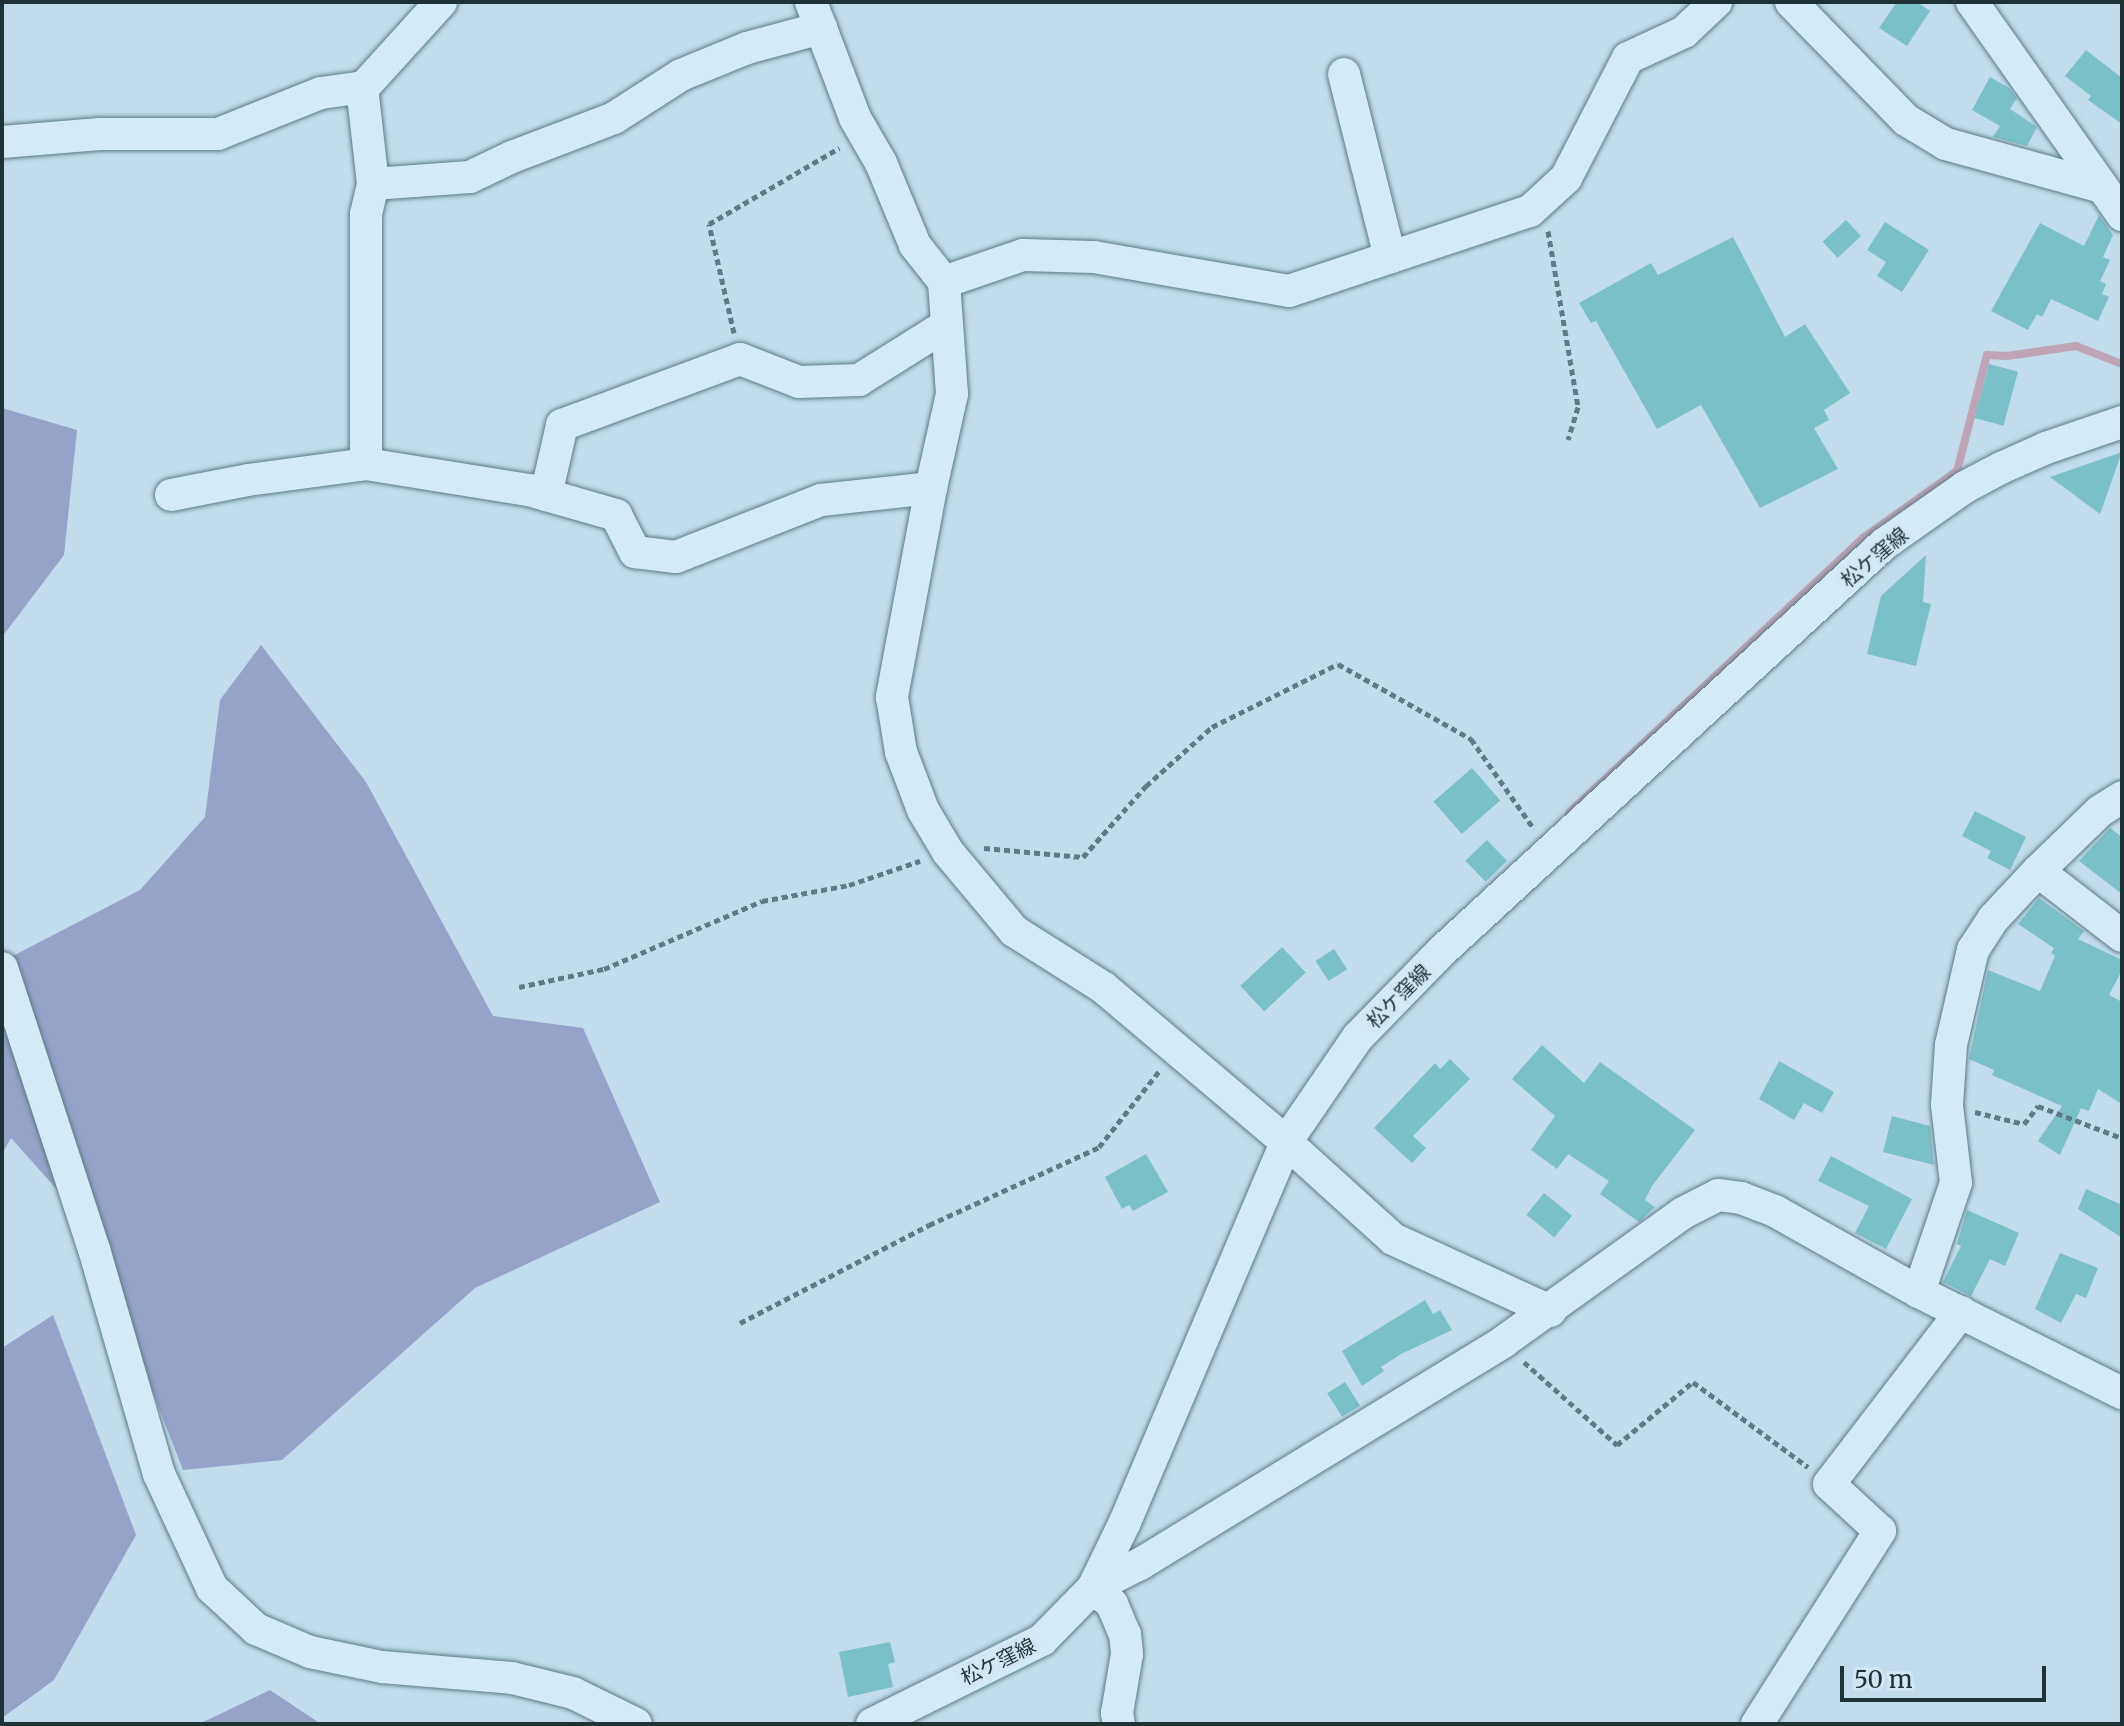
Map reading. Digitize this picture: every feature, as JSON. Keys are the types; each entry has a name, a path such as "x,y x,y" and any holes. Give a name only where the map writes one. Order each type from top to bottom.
{"street":[{"path":"2,142 100,134 218,134 306,98 362,87 441,2"},
{"path":"944,282 1023,255 1080,256 1289,291 1530,211 1566,178 1628,58 1684,32 1716,2"},
{"path":"1791,2 1906,120 1946,144 2099,186"},
{"path":"1972,2 2122,215"},
{"path":"373,184 470,177 512,157 614,118 681,75 816,15 864,133 881,163 915,245 944,282 952,394 892,697 901,752 923,810 948,852 1014,931 1104,988 1286,1142 1393,1239 1550,1311"},
{"path":"1344,74 1390,257"},
{"path":"362,87 373,184 366,214 366,464"},
{"path":"546,495 562,425 740,359 799,382 859,380 945,326"},
{"name":"松ケ窪線","path":"872,1724 1042,1640 1093,1588 1125,1522 1286,1142 1358,1037 1442,951 1884,544 1965,487 2001,468 2046,448 2122,422"},
{"path":"171,495 248,480 366,464 546,495 616,515 635,552 676,557 821,500 931,488"},
{"path":"1919,1292 1956,1183 1947,1105 1951,1045 1973,950 1994,918 2038,871 2100,811 2122,797"},
{"path":"2038,871 2122,936"},
{"path":"2,968 94,1249 159,1474 212,1588 256,1629 310,1652 382,1667 512,1678 573,1693 636,1724"},
{"path":"1119,1724 1127,1654 1125,1634 1112,1604 1093,1588 1140,1564 1503,1342 1683,1213 1718,1195 1741,1198 1775,1211 1919,1292 2122,1393"},
{"path":"1757,1724 1880,1531 1829,1484 1961,1312"}],"path":[{"path":"740,359 709,224 864,133"},
{"path":"1544,198 1578,407 1568,440"},
{"path":"519,987 604,969 762,901 849,885 948,852 975,848 1083,857 1146,786 1212,727 1338,664 1471,739 1551,853"},
{"path":"740,1323 929,1225 1099,1147 1175,1050"},
{"path":"1947,1105 2024,1124 2038,1106 2122,1138"},
{"path":"1503,1342 1617,1445 1693,1382 1829,1484"}],"shaded area":[{"path":"2,408 77,430 64,555 2,637"},
{"path":"261,645 366,782 493,1016 583,1028 660,1202 475,1288 282,1460 183,1470 87,1223 11,1138 2,1154 2,950 7,959 140,890 205,817 220,700"},
{"path":"53,1315 136,1535 54,1680 2,1718 2,1348"},
{"path":"270,1690 321,1724 199,1724"}],"building":[{"path":"1897,2 1917,2 1930,11 1907,46 1879,28"},
{"path":"2086,50 2122,78 2122,124 2088,100 2091,96 2065,76"},
{"path":"1990,77 2009,88 2017,98 2010,109 2037,127 2027,146 1993,137 2000,126 1972,110"},
{"path":"2099,215 2113,235 2103,257 2110,260 2100,281 2106,284 2102,294 2109,297 2098,321 2051,299 2042,317 2037,314 2028,330 1991,311 2040,223 2084,246"},
{"path":"1846,220 1861,236 1838,258 1823,242"},
{"path":"1885,222 1929,250 1902,292 1877,276 1886,262 1867,250"},
{"path":"1733,237 1785,337 1805,324 1850,393 1824,410 1829,420 1814,428 1838,469 1760,508 1701,405 1657,429 1596,321 1591,323 1579,303 1651,263 1658,275"},
{"path":"1989,364 2018,372 2003,426 1975,418"},
{"path":"2122,452 2100,514 2050,477"},
{"path":"1926,555 1923,602 1931,604 1916,666 1867,654 1881,596"},
{"path":"1472,768 1500,800 1462,834 1434,801"},
{"path":"1975,811 2026,837 2010,870 1987,858 1991,851 1962,836"},
{"path":"2110,828 2122,837 2122,894 2079,861"},
{"path":"1487,840 1507,861 1486,882 1465,861"},
{"path":"2039,898 2084,931 2078,939 2122,960 2122,970 2109,995 2122,1002 2122,1104 2098,1089 2089,1111 2081,1108 2060,1155 2038,1141 2062,1106 1992,1075 1994,1070 1969,1059 1988,970 2040,991 2055,956 2051,953 2054,948 2018,924"},
{"path":"1282,947 1306,973 1264,1011 1240,986"},
{"path":"1334,949 1347,969 1329,981 1316,961"},
{"path":"1542,1045 1584,1083 1600,1062 1695,1130 1652,1186 1645,1200 1655,1207 1639,1222 1600,1194 1609,1181 1568,1154 1557,1169 1531,1150 1555,1116 1512,1079"},
{"path":"1450,1059 1470,1079 1413,1136 1426,1148 1412,1163 1374,1128 1435,1063 1440,1069"},
{"path":"1779,1061 1834,1092 1822,1113 1804,1103 1794,1120 1759,1099"},
{"path":"1892,1116 1930,1126 1934,1165 1883,1152"},
{"path":"1146,1154 1168,1192 1133,1211 1129,1205 1122,1209 1105,1177"},
{"path":"1831,1156 1912,1199 1886,1249 1855,1233 1869,1206 1818,1181"},
{"path":"2086,1189 2122,1205 2122,1238 2078,1209"},
{"path":"1544,1193 1572,1216 1554,1237 1526,1215"},
{"path":"1967,1210 2019,1233 2005,1266 1990,1259 1971,1296 1943,1282 1961,1246 1957,1244"},
{"path":"2060,1253 2098,1268 2086,1298 2076,1294 2061,1323 2035,1309"},
{"path":"1425,1300 1433,1314 1440,1310 1452,1330 1401,1354 1381,1367 1384,1371 1362,1386 1342,1351"},
{"path":"1345,1382 1360,1406 1342,1417 1327,1393"},
{"path":"890,1642 895,1662 888,1664 893,1687 848,1697 839,1652"}],"waterway":[{"path":"1569,813 1863,538 1957,471 1987,355 2007,356 2076,346 2122,364"}]}
